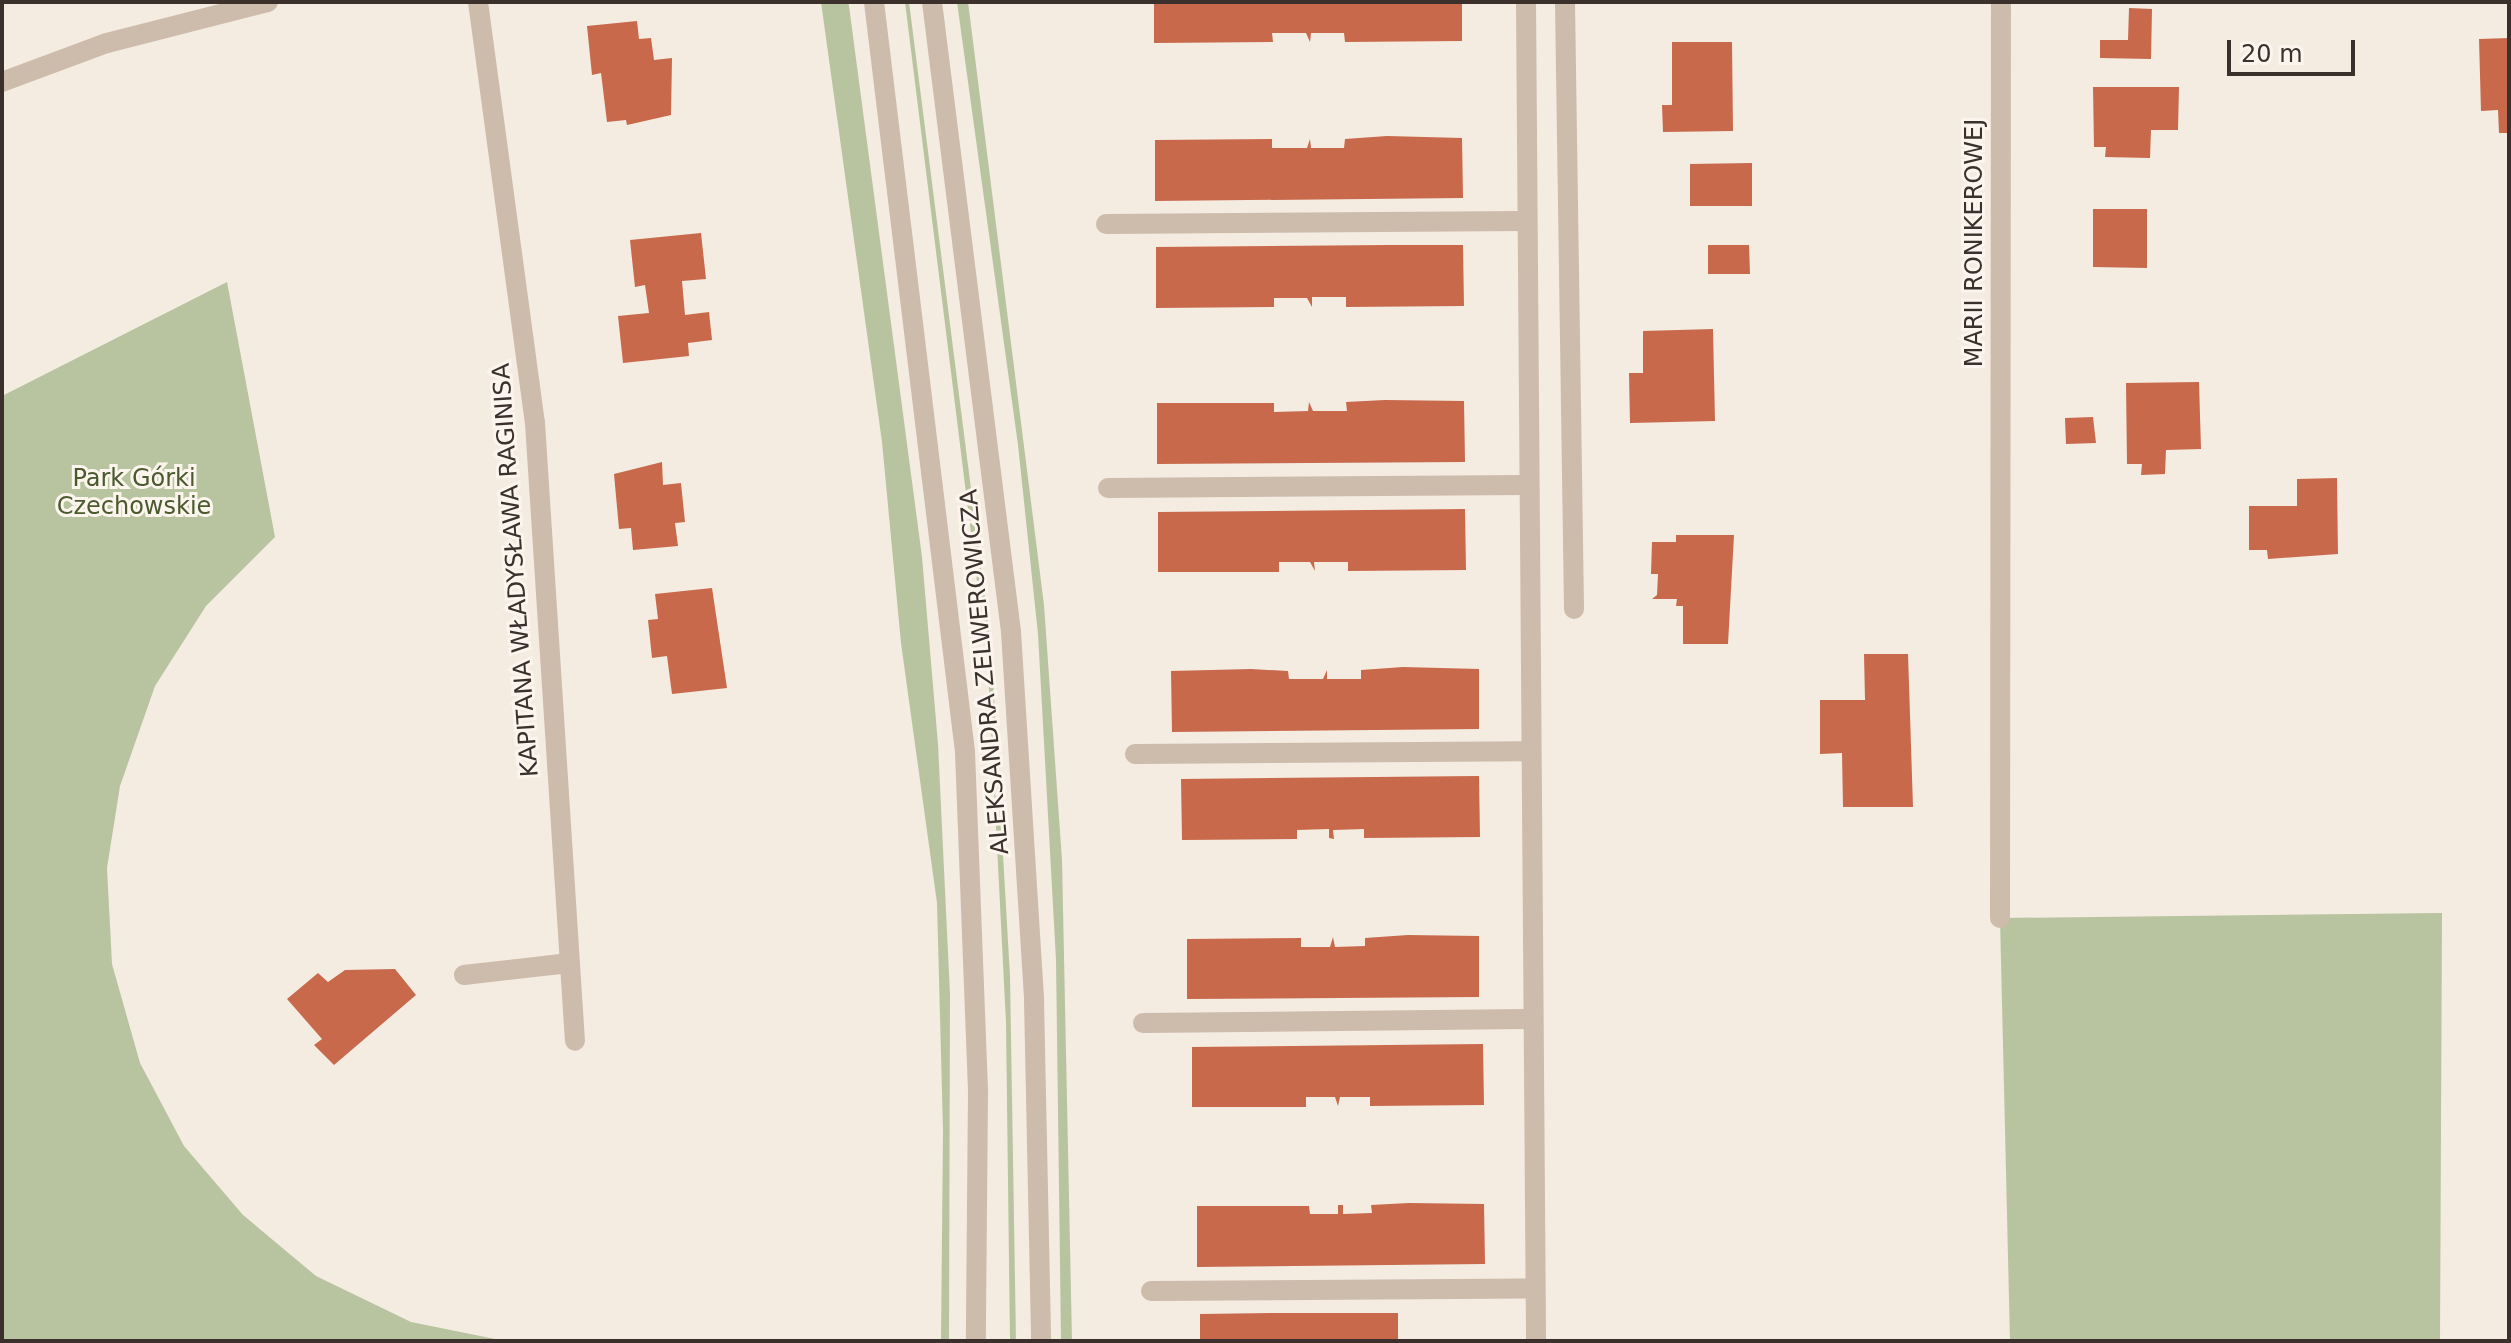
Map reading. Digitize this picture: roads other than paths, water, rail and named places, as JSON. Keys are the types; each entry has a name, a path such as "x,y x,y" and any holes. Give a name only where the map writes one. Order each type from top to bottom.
{"street":[{"path":"2,82 107,43 268,2"},
{"name":"KAPITANA WŁADYSŁAWA RAGINISA","path":"478,2 535,423 575,1041"},
{"name":"ALEKSANDRA ZELWEROWICZA","path":"874,2 965,752 978,1091 976,1341"},
{"name":"ALEKSANDRA ZELWEROWICZA","path":"932,2 1012,647 1034,1000 1041,1341"},
{"path":"1526,2 1528,751 1536,1341"},
{"path":"1565,2 1574,609"},
{"name":"MARII RONIKEROWEJ","path":"2000,918 2001,2"},
{"path":"1106,224 1526,221"},
{"path":"1108,488 1527,485"},
{"path":"1135,754 1528,751"},
{"path":"464,975 569,963"},
{"path":"1143,1023 1532,1019"},
{"path":"1151,1291 1535,1288"}],"park label":[{"name":"Park Górki Czechowskie","path":"134,493"}]}
